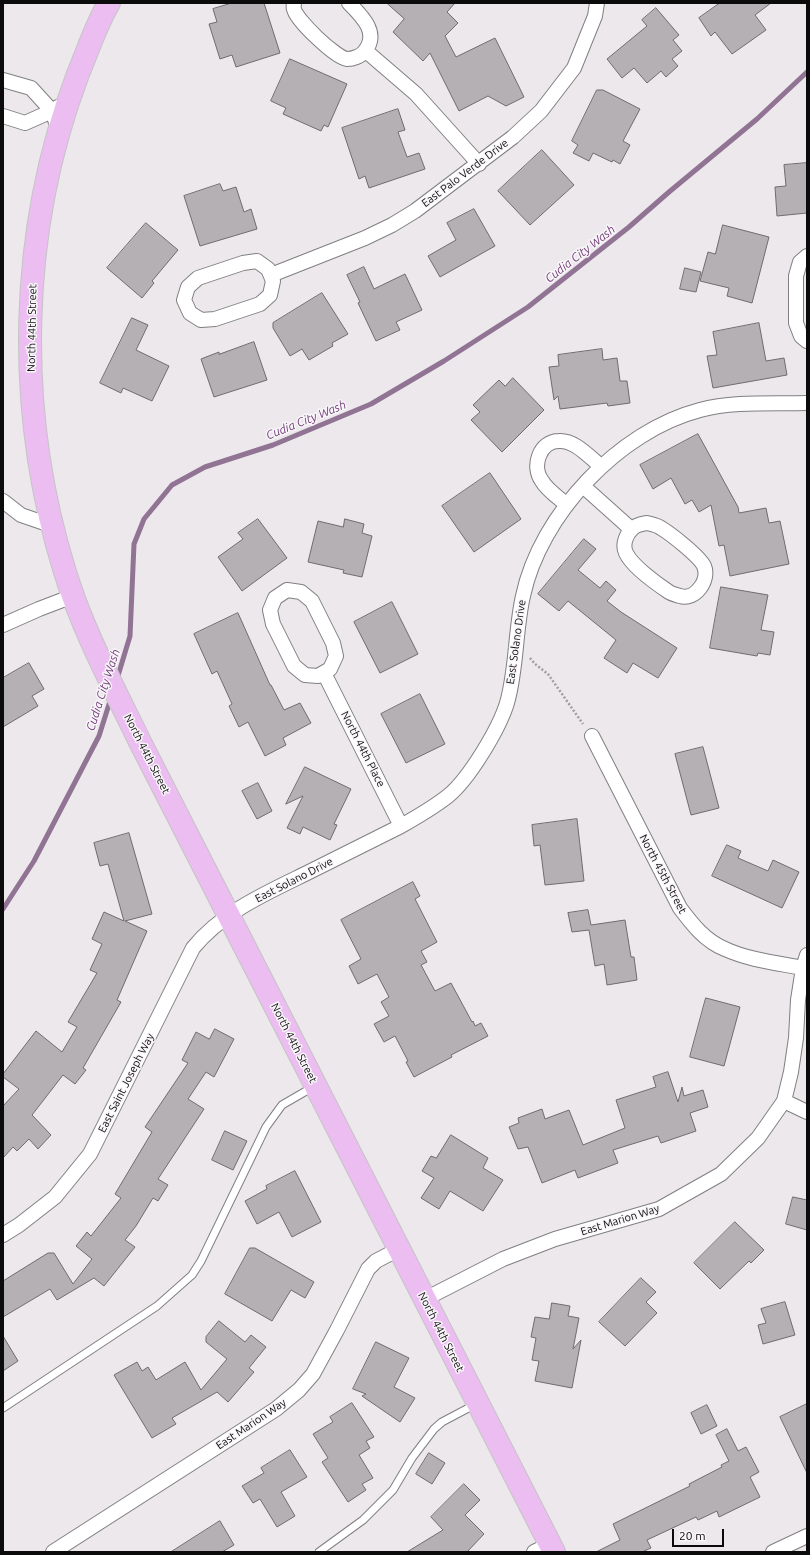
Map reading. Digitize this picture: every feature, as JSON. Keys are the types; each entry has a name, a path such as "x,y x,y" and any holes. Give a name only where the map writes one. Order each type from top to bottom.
{"main road":[{"name":"North 44th Street","path":"109,3 60,114 42,203 31,288 30,372 34,429 43,481 65,572 81,618 140,742 478,1403 546,1549"}],"street":[{"path":"294,3 294,10 301,21 335,54 348,59 361,56 366,50 370,45 371,31 364,20 349,3"},
{"name":"East Palo Verde Drive","path":"271,275 366,238 392,225 415,211 513,137 541,111 574,68 595,16 597,3"},
{"path":"366,50 416,94 479,164"},
{"path":"3,80 31,88 60,114"},
{"path":"3,116 25,123 60,114"},
{"path":"807,256 800,262 796,276 796,323 801,336 807,341"},
{"path":"257,261 268,269 271,275 274,281 270,295 260,304 215,319 202,320 190,313 184,300 188,287 198,278 243,262 257,261"},
{"name":"East Solano Drive","path":"229,915 266,893 401,826 449,795 473,768 492,736 507,703 514,667 523,594 534,561 550,527 601,466 639,438 668,422 699,410 729,405 807,403"},
{"path":"567,505 542,482 536,465 538,456 542,451 550,443 559,441 574,445 601,466"},
{"path":"583,486 631,529"},
{"path":"3,501 21,515 53,526"},
{"path":"647,523 660,527 696,556 704,567 704,581 697,592 683,597 670,593 634,563 626,552 625,538 631,529 647,523"},
{"path":"287,590 301,592 312,601 333,642 336,656 330,669 324,672 318,676 305,675 294,666 273,624 270,610 276,598 287,590"},
{"path":"3,625 73,596"},
{"name":"North 44th Place","path":"324,672 401,826"},
{"name":"North 45th Street","path":"592,736 680,908 692,925 704,936 724,949 756,959 805,962"},
{"name":"East Saint Joseph Way","path":"3,1235 19,1225 55,1197 90,1154 193,948 202,936 229,915"},
{"name":"East Marion Way","path":"425,1299 503,1259 555,1239 659,1210 721,1174 758,1138 784,1101 792,1072 798,1000 805,962"},
{"path":"784,1101 807,1112"},
{"name":"East Marion Way","path":"53,1552 276,1409 299,1390 313,1374 368,1269 376,1261 399,1249"},
{"path":"772,1552 807,1536"}],"lane":[{"path":"3,1408 157,1306 192,1275 201,1261 266,1127 282,1105 315,1086"},
{"path":"319,1552 363,1520 393,1490 412,1458 434,1429 442,1422 478,1403"}],"path":[{"path":"516,641 535,664 548,674 592,736"}],"building":[{"path":"232,3 264,3 280,53 236,67 232,55 220,59 209,24 217,22 213,9"},
{"path":"387,3 455,3 447,12 458,23 445,36 456,57 495,38 524,97 506,106 488,96 459,111 430,53 423,61 393,32 404,19"},
{"path":"720,3 771,3 755,15 766,30 732,54 715,32 711,36 699,18"},
{"path":"656,8 679,35 673,40 682,51 672,59 678,66 666,77 661,71 647,83 634,68 622,78 607,59 647,26 642,20"},
{"path":"290,59 347,84 328,127 324,125 321,131 283,114 286,108 271,101"},
{"path":"597,90 603,90 640,109 623,141 630,145 620,164 593,153 589,161 573,153 578,145 572,141"},
{"path":"398,109 405,130 398,132 407,157 419,153 425,169 369,188 365,176 359,179 342,128"},
{"path":"542,150 574,185 530,225 498,191"},
{"path":"807,163 807,213 777,216 775,187 786,186 784,165"},
{"path":"220,184 223,191 236,187 244,212 251,209 257,229 200,246 184,196"},
{"path":"474,209 495,246 440,277 428,256 456,240 447,223"},
{"path":"146,223 178,250 152,281 154,283 142,298 107,268"},
{"path":"723,225 769,237 752,303 727,296 729,288 700,281 708,252 715,254"},
{"path":"364,267 374,289 405,274 422,310 396,322 400,330 376,341 347,275"},
{"path":"685,268 701,272 696,292 680,289"},
{"path":"322,293 348,334 332,343 333,346 309,360 302,349 290,356 273,328 273,323"},
{"path":"132,318 148,325 136,350 169,366 152,401 123,388 121,393 100,383"},
{"path":"759,323 766,361 784,358 787,375 713,388 707,356 717,355 713,332"},
{"path":"254,342 267,380 214,397 201,359"},
{"path":"602,349 603,360 617,358 620,381 627,381 630,403 608,406 607,403 560,409 558,396 554,400 549,367 559,366 558,355"},
{"path":"513,378 544,410 502,452 471,420 480,412 473,405 499,380 505,386"},
{"path":"698,434 738,507 739,513 766,508 769,523 780,521 789,564 730,576 724,545 719,546 711,505 699,512 692,500 685,504 671,478 653,489 640,465"},
{"path":"490,473 521,519 474,552 442,506"},
{"path":"258,519 287,558 242,591 218,557 243,539 238,533"},
{"path":"345,519 364,524 362,533 372,536 362,577 343,573 344,570 308,562 318,521 343,527"},
{"path":"584,539 596,549 578,570 600,588 606,581 616,590 607,601 621,612 677,648 658,678 633,663 627,673 604,658 616,640 568,601 559,611 538,594"},
{"path":"721,587 768,595 761,630 774,632 770,655 758,653 757,656 710,648"},
{"path":"392,602 418,654 380,673 354,622"},
{"path":"238,613 270,685 284,710 300,703 311,723 283,738 286,745 265,756 248,722 239,727 229,706 232,704 217,671 212,674 194,634"},
{"path":"29,663 44,689 32,696 38,706 3,727 3,678"},
{"path":"420,694 445,744 406,763 381,714"},
{"path":"703,747 719,808 691,815 675,754"},
{"path":"305,767 351,789 334,824 337,825 330,840 303,827 300,834 287,828 303,796 286,804"},
{"path":"258,783 272,811 257,819 242,791"},
{"path":"577,819 584,881 545,885 540,845 534,846 532,825"},
{"path":"129,833 152,914 125,921 147,931 117,1000 121,1002 83,1068 86,1070 75,1084 63,1075 32,1115 51,1135 38,1149 29,1139 17,1151 13,1147 3,1158 3,1106 19,1089 3,1077 3,1074 36,1031 62,1052 77,1027 68,1022 97,973 90,970 102,944 92,939 104,912 124,921 108,864 100,866 94,843"},
{"path":"727,845 741,851 738,858 768,871 773,860 799,872 782,908 712,876"},
{"path":"413,882 420,896 415,899 437,942 421,951 427,962 421,965 435,991 451,983 472,1022 473,1021 475,1026 481,1023 488,1036 451,1055 452,1057 414,1077 406,1062 408,1061 395,1036 384,1042 374,1024 389,1016 381,1002 389,997 377,974 358,984 349,966 361,959 341,920"},
{"path":"588,910 591,925 625,920 631,957 634,957 637,980 607,985 604,964 595,966 589,930 572,932 568,913"},
{"path":"706,998 740,1007 724,1066 690,1057"},
{"path":"215,1029 234,1039 214,1077 206,1072 188,1099 204,1109 158,1179 168,1185 158,1201 153,1198 136,1226 125,1240 135,1247 104,1286 94,1278 57,1300 50,1289 3,1317 3,1281 48,1253 54,1253 73,1284 92,1259 76,1246 87,1232 91,1236 121,1198 115,1194 152,1132 145,1127 188,1063 182,1060 196,1032 209,1039"},
{"path":"668,1072 678,1102 682,1087 684,1096 703,1090 708,1107 690,1113 696,1131 661,1143 658,1136 613,1150 618,1163 578,1178 575,1170 542,1183 528,1147 518,1149 509,1127 519,1123 518,1118 542,1109 545,1119 569,1110 583,1145 625,1128 616,1100 656,1087 653,1077"},
{"path":"225,1131 247,1141 233,1170 212,1160"},
{"path":"451,1135 488,1158 483,1168 503,1180 483,1211 450,1191 439,1209 421,1198 434,1178 422,1171 431,1156 436,1158"},
{"path":"295,1171 321,1222 292,1237 279,1212 257,1224 245,1201 267,1189 266,1186"},
{"path":"793,1197 807,1200 807,1230 786,1224"},
{"path":"735,1222 764,1250 751,1263 749,1261 720,1289 694,1263"},
{"path":"250,1248 255,1248 314,1282 305,1298 291,1290 272,1321 225,1294"},
{"path":"641,1278 656,1292 646,1302 657,1313 625,1346 599,1322"},
{"path":"785,1302 795,1335 763,1344 758,1325 766,1323 761,1309"},
{"path":"552,1303 570,1306 568,1316 579,1318 573,1349 581,1340 572,1388 535,1381 539,1361 532,1360 536,1338 531,1337 535,1317 549,1319"},
{"path":"219,1321 245,1342 251,1335 266,1347 249,1368 254,1372 228,1402 217,1392 172,1418 176,1424 152,1438 114,1375 137,1362 142,1371 148,1367 156,1380 185,1362 201,1390 227,1359 206,1342 206,1337"},
{"path":"3,1336 18,1361 3,1371"},
{"path":"376,1342 409,1358 394,1387 415,1398 400,1422 362,1396 366,1394 353,1389"},
{"path":"352,1403 374,1437 366,1441 370,1448 359,1455 373,1478 362,1484 366,1490 348,1502 322,1462 328,1458 313,1434 333,1422 330,1417"},
{"path":"807,1404 807,1473 780,1417"},
{"path":"707,1405 717,1426 701,1434 691,1413"},
{"path":"727,1429 738,1451 746,1447 759,1472 750,1477 760,1497 719,1517 717,1511 698,1520 696,1517 647,1540 651,1548 642,1552 596,1552 620,1540 613,1524 690,1486 689,1484 722,1467 721,1465 729,1461 716,1435"},
{"path":"290,1450 307,1477 281,1492 295,1516 277,1527 260,1499 253,1503 242,1486 264,1473 261,1468"},
{"path":"429,1453 445,1463 432,1484 416,1474"},
{"path":"464,1484 480,1500 465,1515 484,1534 467,1552 407,1552 443,1530 431,1517"},
{"path":"220,1521 234,1545 222,1552 171,1552"}],"waterway":[{"name":"Cudia City Wash","path":"117,679 130,636 134,544 144,519 172,485 205,467 273,445 371,404 444,361 528,307 629,227 757,119 807,72"},
{"name":"Cudia City Wash","path":"3,909 34,861 99,736 111,698"}]}
